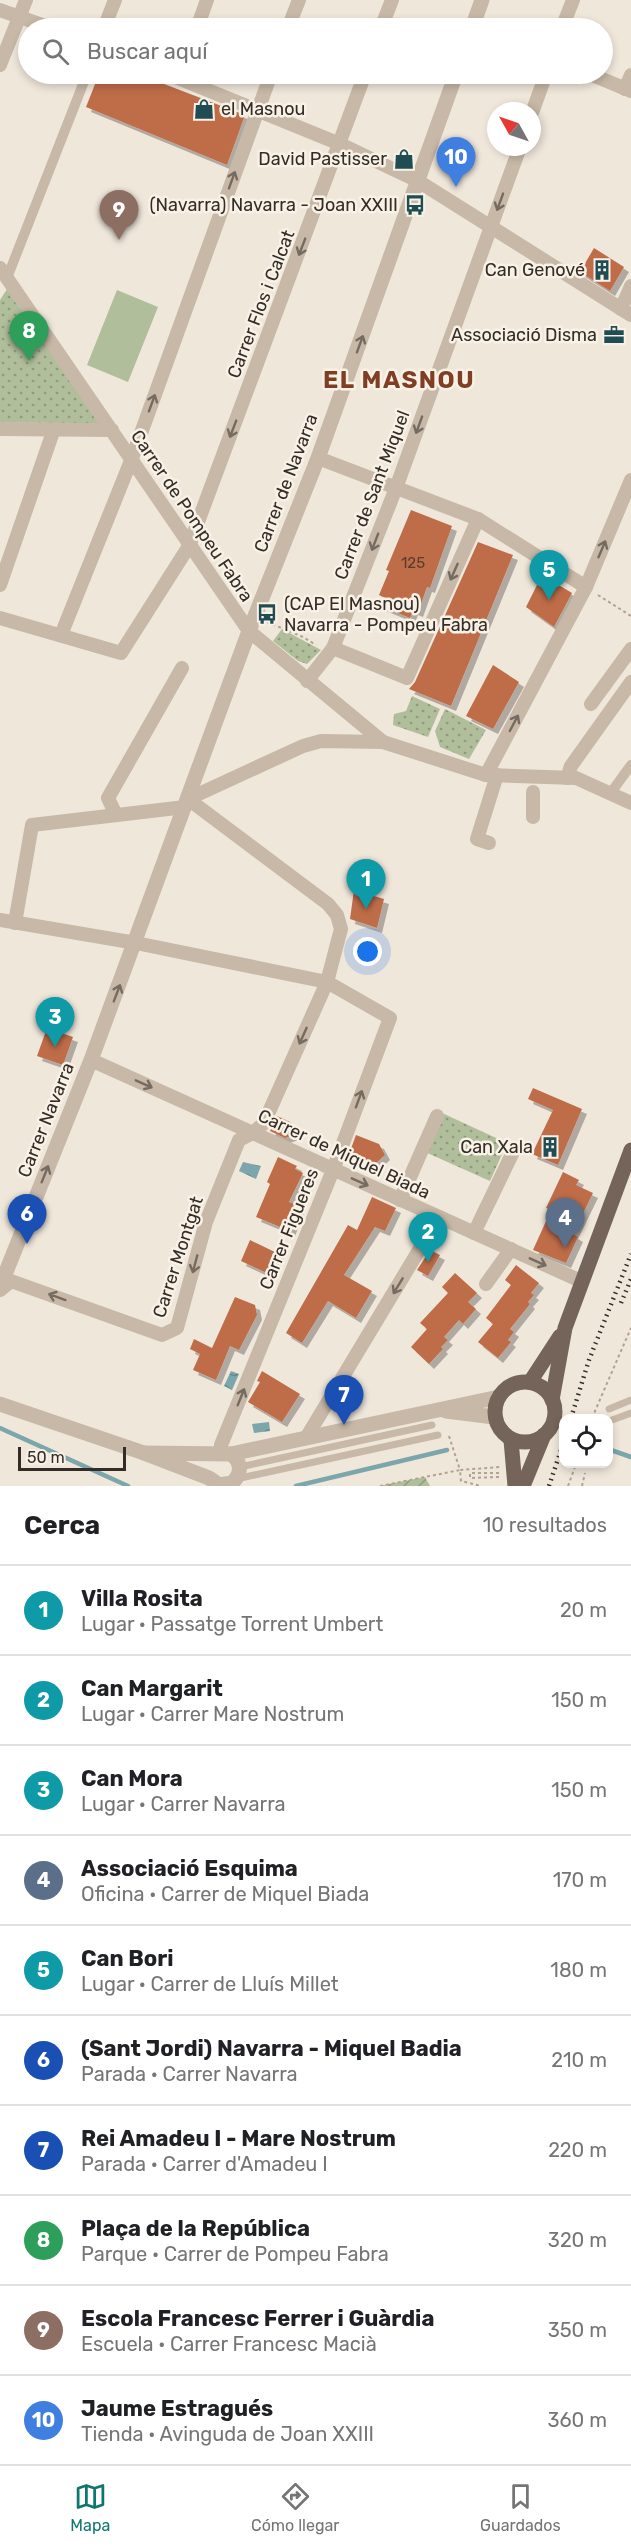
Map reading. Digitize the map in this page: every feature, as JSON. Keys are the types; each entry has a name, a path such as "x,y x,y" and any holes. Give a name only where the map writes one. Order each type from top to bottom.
{"main road":[{"path":"523,1486 544,1435 554,1419 552,1400 565,1328 631,1150"},
{"path":"530,1382 565,1328"},
{"path":"544,1435 529,1442 511,1440 502,1431 494,1417 499,1397 506,1388 518,1383 530,1382 547,1392 552,1400"},
{"path":"510,1481 511,1440"}],"street":[{"path":"0,10 20,17 26,0"},
{"path":"108,18 115,0"},
{"path":"201,18 207,0"},
{"path":"292,18 299,0"},
{"path":"385,18 392,0"},
{"path":"476,18 482,0"},
{"path":"566,18 573,0"},
{"path":"0,64 18,22"},
{"path":"613,84 628,90 631,75"},
{"path":"2,278 83,84"},
{"path":"197,84 340,144 418,181 626,312 631,286"},
{"path":"0,618 61,635 132,458 267,84"},
{"name":"Carrer Flos i Calcat","path":"61,635 121,653 189,546 361,84"},
{"path":"418,181 452,84"},
{"path":"536,102 542,84"},
{"name":"Carrer de Sant Miquel","path":"307,681 331,650 396,488 517,156"},
{"name":"Carrer de Navarra","path":"186,803 252,624 318,458 418,181"},
{"name":"Carrer de Pompeu Fabra","path":"2,278 132,458 189,546 252,624 307,681 383,742"},
{"path":"0,429 112,430"},
{"path":"0,585 54,429"},
{"path":"318,458 478,519 586,587"},
{"path":"489,843 477,839 492,775 586,587 631,480"},
{"path":"331,650 407,678 478,519"},
{"path":"591,705 631,649"},
{"path":"116,815 108,798 182,668"},
{"path":"567,778 571,766 631,682"},
{"path":"15,923 32,825 116,815 186,803 303,746 321,741 383,742 492,775 576,778 631,803"},
{"path":"610,794 631,765"},
{"path":"533,792 533,816"},
{"name":"Carrer Navarra","path":"4,1284 136,943 186,803"},
{"name":"Carrer Montgat","path":"4,1284 162,1335 177,1328 206,1222 239,1140 253,1133 264,1123 327,982 341,929 332,909 186,803"},
{"path":"0,920 136,943 327,982"},
{"name":"Carrer Figueres","path":"230,1461 221,1445 333,1170 390,1018 327,982"},
{"name":"Carrer de Miquel Biada","path":"91,1060 581,1281"},
{"path":"400,1200 437,1116"},
{"path":"474,1233 514,1150"},
{"path":"306,1438 439,1217"},
{"path":"486,1284 510,1249"},
{"path":"209,1478 208,1462 230,1461 306,1438 499,1397"},
{"path":"0,1404 144,1453 209,1478 219,1485 226,1485 230,1461"},
{"path":"441,1411 494,1417"},
{"path":"144,1453 230,1461"}],"lane":[{"path":"609,1409 631,1400"},
{"path":"613,1420 631,1413"},
{"path":"230,1461 432,1425"},
{"path":"230,1461 438,1435"}],"path":[{"path":"586,587 631,616"},
{"path":"252,624 303,637 331,650"},
{"path":"594,1414 631,1328"},
{"path":"441,1411 460,1470 461,1481 481,1486"},
{"path":"502,1458 502,1473 470,1473 470,1478 510,1481"},
{"path":"383,1486 460,1470 502,1467"},
{"path":"568,1486 575,1468"},
{"path":"582,1486 585,1473"}],"green space":[{"path":"7,289 101,424 0,422 0,300"},
{"path":"117,290 158,307 128,382 87,365"},
{"path":"282,629 321,650 307,664 298,661 273,641"},
{"path":"412,696 440,709 428,737 393,725 394,714 406,711"},
{"path":"445,709 486,730 469,759 440,747 435,731"},
{"path":"442,1113 507,1143 490,1181 425,1152"},
{"path":"425,1477 430,1486 381,1486 384,1485"}],"water":[{"path":"243,1162 261,1166 256,1179 239,1171"},
{"path":"231,1371 239,1374 232,1390 224,1386"},
{"path":"269,1422 270,1431 254,1433 252,1424"}],"building":[{"path":"95,84 164,84 245,115 227,165 86,107"},
{"name":"Can Genové","path":"594,248 624,267 610,291 580,272"},
{"path":"411,510 452,526 430,588 427,587 418,612 413,610 410,618 381,606 385,598 379,595 389,571 386,570"},
{"path":"478,542 513,555 451,706 409,689 415,682"},
{"path":"542,575 572,593 554,627 526,607"},
{"path":"493,665 519,682 493,729 466,716"},
{"path":"354,890 384,899 377,928 350,919"},
{"path":"47,1028 73,1037 63,1065 37,1056"},
{"path":"533,1088 582,1109 558,1165 532,1154 553,1110 528,1099"},
{"path":"277,1116 290,1122 296,1134 285,1138 270,1131"},
{"path":"356,1135 379,1144 385,1155 374,1165 349,1154"},
{"path":"278,1157 297,1166 295,1169 303,1173 289,1202 300,1206 290,1231 256,1217"},
{"path":"563,1172 579,1180 576,1185 593,1193 573,1234 578,1237 566,1263 533,1250 551,1210 546,1208"},
{"path":"372,1197 396,1208 385,1231 375,1227 344,1275 372,1291 356,1318 328,1301 302,1343 286,1333 348,1225 357,1230"},
{"path":"250,1240 279,1254 269,1274 241,1261"},
{"path":"430,1250 440,1255 428,1276 417,1270"},
{"path":"516,1265 539,1283 531,1293 534,1295 528,1302 530,1304 510,1329 514,1332 508,1340 511,1342 498,1358 478,1342 493,1324 486,1318 511,1285 505,1280"},
{"path":"455,1273 477,1293 468,1302 476,1309 463,1324 459,1320 444,1337 448,1340 441,1347 443,1349 429,1364 411,1347 427,1329 420,1323 448,1293 442,1287"},
{"path":"235,1297 255,1305 257,1315 239,1350 230,1346 216,1380 193,1370 200,1354 190,1349 194,1339 212,1348"},
{"path":"262,1371 300,1394 282,1422 248,1402 260,1382 257,1381"}],"waterway":[{"path":"0,1428 128,1486"},
{"path":"296,1486 447,1450"},
{"path":"613,1451 631,1457"}],"railway":[{"path":"572,1414 589,1360 631,1254"},
{"path":"621,1303 631,1279"},
{"path":"549,1486 559,1456"}],"place":[{"name":"el Masnou","path":"204,109"},
{"name":"David Pastisser","path":"404,159"},
{"name":"Jaume Estragués","path":"456,187"},
{"name":"(Navarra) Navarra - Joan XXIII","path":"415,205"},
{"name":"Escola Francesc Ferrer i Guàrdia","path":"119,240"},
{"name":"Can Genové","path":"602,270"},
{"name":"Associació Disma","path":"614,335"},
{"name":"Plaça de la República","path":"29,361"},
{"name":"Can Bori","path":"549,600"},
{"name":"(CAP El Masnou) Navarra - Pompeu Fabra","path":"267,614"},
{"name":"Villa Rosita","path":"366,909"},
{"name":"Can Mora","path":"55,1047"},
{"name":"Can Xala","path":"550,1147"},
{"name":"(Sant Jordi) Navarra - Miquel Badia","path":"27,1244"},
{"name":"Associació Esquima","path":"565,1248"},
{"name":"Can Margarit","path":"428,1262"},
{"name":"Rei Amadeu I - Mare Nostrum","path":"344,1425"}],"district":[{"name":"EL MASNOU","path":"399,380"}]}
